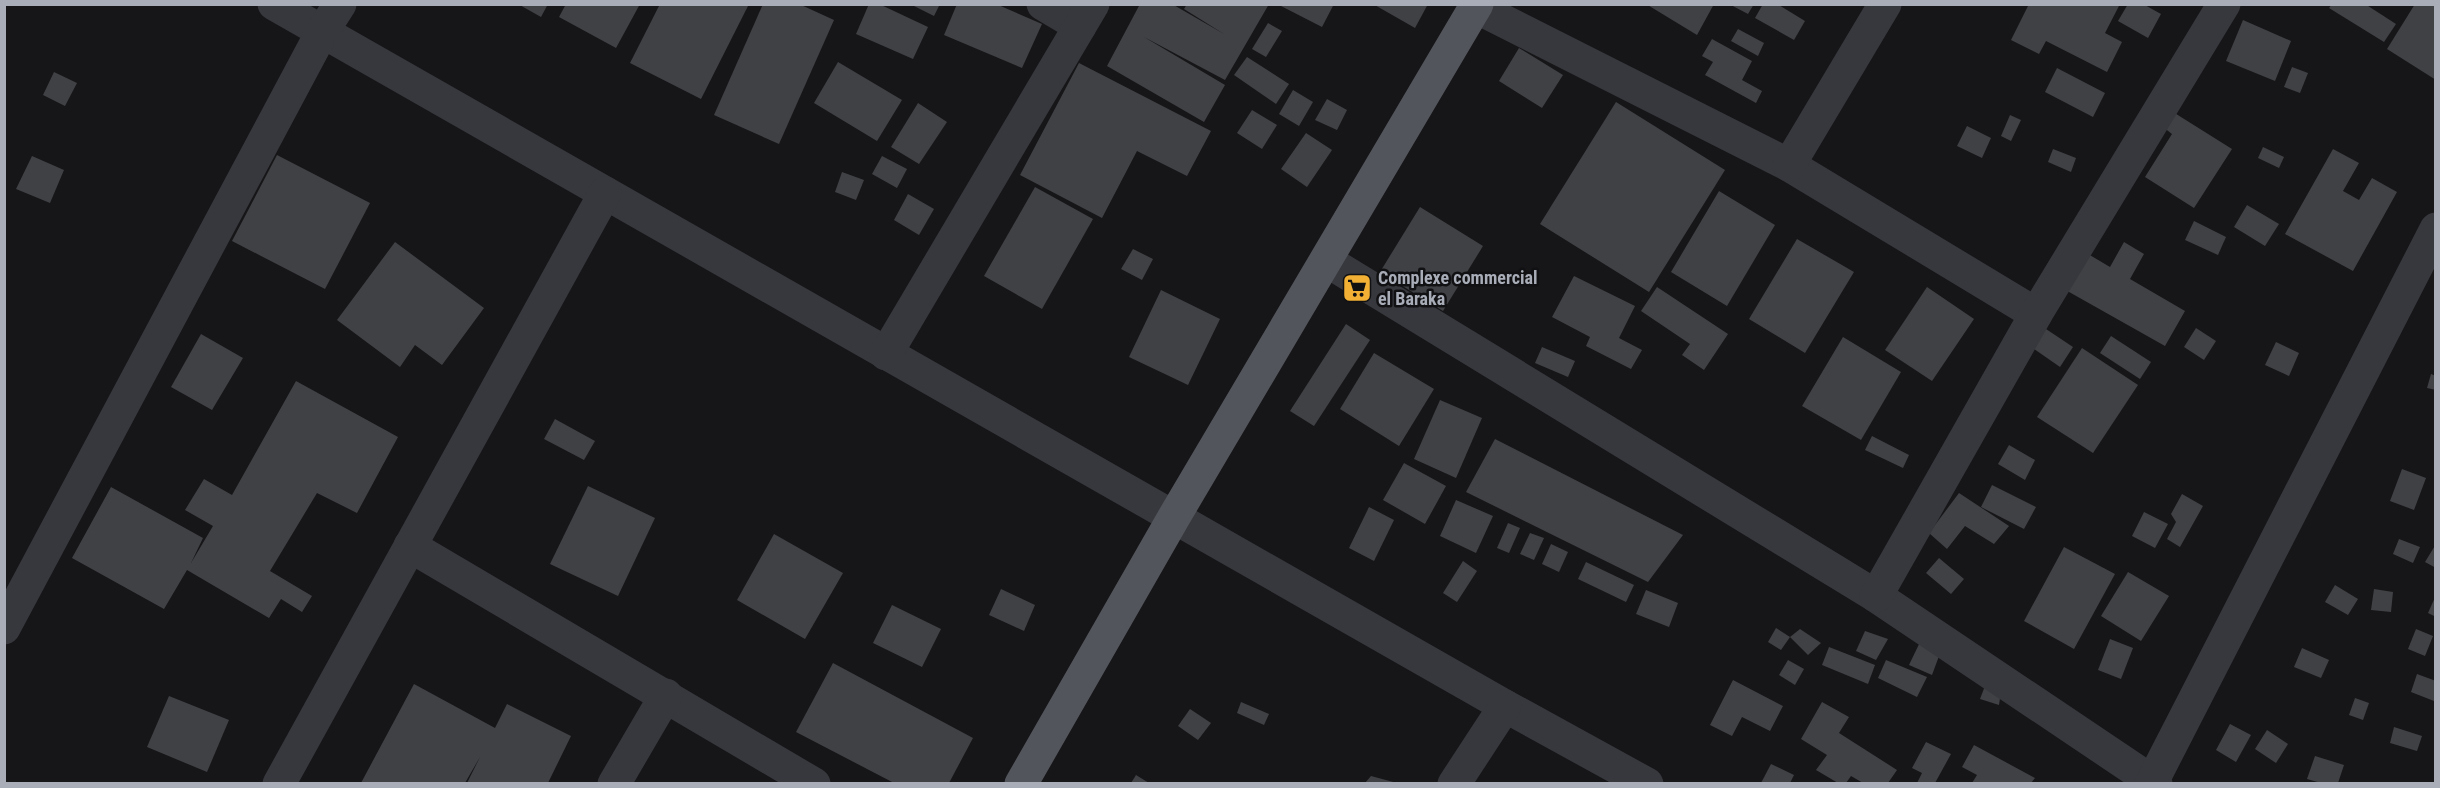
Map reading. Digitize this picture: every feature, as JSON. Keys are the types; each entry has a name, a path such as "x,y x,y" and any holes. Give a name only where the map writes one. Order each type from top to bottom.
{"main road":[{"path":"1022,783 1174,518 1476,6"}],"street":[{"path":"274,4 1504,706 1647,783"},
{"path":"4,628 322,32 340,4"},
{"path":"886,354 1087,15 1043,4"},
{"path":"1789,165 1885,4"},
{"path":"1876,596 2036,314 2224,4"},
{"path":"1476,6 1789,165 2036,314"},
{"path":"279,783 605,193"},
{"path":"1327,261 1876,596 2153,783 2436,229"},
{"path":"410,546 814,783"},
{"path":"614,783 666,695"},
{"path":"1454,783 1504,706"}],"building":[{"path":"518,4 548,4 541,17"},
{"path":"566,4 640,4 616,48 559,17"},
{"path":"660,4 749,4 701,99 630,63"},
{"path":"763,4 799,4 834,20 779,144 714,115"},
{"path":"869,4 879,4 928,27 913,59 856,34"},
{"path":"910,4 940,4 934,16"},
{"path":"957,4 996,4 1042,24 1022,68 944,35"},
{"path":"1140,4 1172,4 1224,34 1184,9 1187,4 1269,4 1225,80 1144,37 1225,85 1204,122 1107,66"},
{"path":"1282,4 1334,4 1322,27 1281,6"},
{"path":"1373,4 1428,4 1415,28"},
{"path":"1646,4 1714,4 1697,35"},
{"path":"1729,4 1754,4 1748,14"},
{"path":"1763,4 1777,4 1805,21 1794,40 1755,18"},
{"path":"2029,4 2120,4 2105,33 2122,42 2107,72 2046,41 2039,54 2011,40"},
{"path":"2128,4 2143,4 2161,14 2148,38 2118,21"},
{"path":"2332,4 2365,4 2396,24 2384,42 2329,8"},
{"path":"2415,4 2436,4 2436,80 2387,49"},
{"path":"2243,20 2291,41 2275,81 2226,61"},
{"path":"1268,23 1282,31 1266,57 1252,49"},
{"path":"1738,29 1764,43 1758,56 1731,41"},
{"path":"1712,39 1752,61 1742,80 1762,91 1756,103 1705,75 1713,62 1702,56"},
{"path":"1519,48 1563,75 1542,108 1499,81"},
{"path":"1247,57 1289,84 1276,104 1234,75"},
{"path":"838,62 902,100 877,141 814,103"},
{"path":"1079,63 1211,131 1187,176 1137,151 1102,218 1020,175"},
{"path":"2292,67 2308,73 2300,93 2284,87"},
{"path":"2057,68 2105,93 2093,117 2045,92"},
{"path":"54,72 77,83 65,106 43,95"},
{"path":"1293,90 1313,102 1299,126 1279,114"},
{"path":"1327,99 1347,110 1337,130 1315,120"},
{"path":"1616,102 1725,170 1649,292 1540,224"},
{"path":"918,103 947,122 919,164 891,147"},
{"path":"1252,110 1277,125 1262,149 1237,133"},
{"path":"2173,112 2232,149 2194,208 2145,177 2172,134 2163,127"},
{"path":"2010,115 2021,120 2011,141 2001,136"},
{"path":"1967,126 1991,138 1982,158 1957,146"},
{"path":"1306,133 1332,150 1307,187 1281,169"},
{"path":"2263,147 2284,157 2279,168 2258,158"},
{"path":"2053,149 2076,158 2071,172 2048,162"},
{"path":"2333,149 2359,163 2343,191 2359,200 2372,178 2397,192 2353,271 2285,234"},
{"path":"277,155 370,203 325,289 232,241"},
{"path":"32,156 64,170 50,203 16,189"},
{"path":"882,156 907,169 897,188 872,174"},
{"path":"842,172 864,180 856,200 835,192"},
{"path":"1035,187 1093,219 1042,309 984,276"},
{"path":"1719,191 1775,225 1727,306 1671,272"},
{"path":"908,194 934,209 919,235 894,220"},
{"path":"2247,205 2279,224 2265,246 2234,227"},
{"path":"1420,207 1483,246 1443,311 1380,272"},
{"path":"2194,221 2226,237 2218,255 2185,240"},
{"path":"1797,239 1854,272 1805,353 1749,319"},
{"path":"395,242 484,308 442,365 415,345 400,367 337,320"},
{"path":"2124,242 2144,254 2130,279 2185,311 2165,346 2062,288 2083,251 2110,267"},
{"path":"1133,249 1153,259 1142,280 1121,269"},
{"path":"1574,276 1635,306 1619,338 1642,350 1631,369 1586,346 1590,337 1552,317"},
{"path":"1657,287 1728,334 1704,370 1682,355 1690,344 1641,311"},
{"path":"1927,287 1974,319 1932,381 1885,350"},
{"path":"1161,290 1220,319 1188,385 1129,357"},
{"path":"1346,324 1370,340 1314,426 1290,411"},
{"path":"2040,325 2073,347 2060,367 2027,344"},
{"path":"2196,328 2216,341 2204,360 2184,347"},
{"path":"201,334 243,358 212,410 171,387"},
{"path":"2111,336 2151,362 2140,379 2100,353"},
{"path":"1843,337 1901,372 1861,440 1802,406"},
{"path":"2276,342 2299,353 2289,376 2265,365"},
{"path":"1542,347 1575,361 1568,377 1535,363"},
{"path":"2082,348 2138,385 2093,453 2037,417"},
{"path":"1374,353 1434,389 1399,446 1340,409"},
{"path":"2431,374 2436,376 2436,390 2427,388"},
{"path":"296,381 398,437 357,513 317,493 270,571 312,596 302,612 281,599 269,618 187,570 164,609 72,558 111,487 203,538 191,563 213,526 185,510 204,479 232,495"},
{"path":"1440,400 1482,418 1456,478 1414,459"},
{"path":"555,419 595,441 584,460 544,439"},
{"path":"1872,436 1909,455 1903,468 1865,450"},
{"path":"1495,439 1683,535 1648,582 1466,492"},
{"path":"2009,445 2035,460 2025,480 1998,464"},
{"path":"1404,463 1446,486 1425,524 1383,500"},
{"path":"2402,469 2426,478 2414,510 2390,501"},
{"path":"1992,485 2036,507 2024,529 1981,507"},
{"path":"588,486 655,518 618,596 550,564"},
{"path":"1959,493 2009,526 1994,544 1965,526 1947,549 1929,533"},
{"path":"2182,494 2203,506 2180,547 2167,539 2176,522 2171,514"},
{"path":"1456,500 1493,516 1476,553 1440,536"},
{"path":"1369,507 1394,520 1374,561 1349,548"},
{"path":"2144,512 2168,524 2155,548 2132,536"},
{"path":"1508,523 1520,528 1509,553 1497,548"},
{"path":"1530,533 1544,538 1534,560 1520,554"},
{"path":"774,534 843,573 805,639 737,600"},
{"path":"2399,539 2420,547 2413,563 2393,554"},
{"path":"1551,544 1568,552 1559,572 1542,564"},
{"path":"2436,544 2436,568 2425,562"},
{"path":"2064,547 2115,574 2074,649 2024,621"},
{"path":"1939,558 1964,579 1951,594 1926,573"},
{"path":"1463,561 1477,571 1457,602 1443,593"},
{"path":"1586,562 1634,585 1626,602 1578,579"},
{"path":"2128,572 2169,596 2141,641 2101,616"},
{"path":"2335,585 2358,599 2348,615 2325,602"},
{"path":"1001,589 1035,605 1024,631 989,615"},
{"path":"2374,589 2393,592 2391,612 2371,610"},
{"path":"1646,590 1678,603 1669,627 1636,614"},
{"path":"2436,595 2436,617 2428,613"},
{"path":"892,605 941,629 922,667 873,643"},
{"path":"1776,628 1790,637 1781,650 1768,642"},
{"path":"1800,629 1821,643 1808,655 1790,637"},
{"path":"2416,629 2433,636 2425,656 2408,649"},
{"path":"1865,631 1888,639 1876,660 1856,651"},
{"path":"2110,639 2133,648 2121,679 2098,670"},
{"path":"1921,640 1942,648 1932,675 1909,665"},
{"path":"1829,647 1875,665 1868,684 1822,665"},
{"path":"2302,648 2329,660 2321,678 2294,667"},
{"path":"1788,660 1804,669 1795,685 1779,675"},
{"path":"1886,660 1927,677 1917,697 1878,678"},
{"path":"833,663 973,738 949,783 894,783 796,732"},
{"path":"2417,674 2436,681 2434,701 2411,692"},
{"path":"1988,678 2002,685 1999,705 1980,699"},
{"path":"1733,680 1783,706 1770,731 1742,717 1732,736 1710,725"},
{"path":"414,684 495,728 507,704 571,736 548,783 467,783 480,757 465,783 361,783"},
{"path":"169,696 229,720 207,772 147,747"},
{"path":"2355,698 2369,703 2363,720 2349,715"},
{"path":"1241,702 1269,714 1264,725 1237,713"},
{"path":"1822,702 1849,717 1839,733 1897,770 1888,783 1863,783 1851,776 1846,783 1838,783 1816,770 1827,755 1801,739"},
{"path":"1190,709 1211,723 1198,740 1178,726"},
{"path":"2230,724 2251,735 2236,762 2216,750"},
{"path":"2394,727 2422,736 2417,751 2390,743"},
{"path":"2267,730 2288,744 2276,763 2255,749"},
{"path":"1926,742 1951,754 1935,783 1917,783 1922,773 1912,768"},
{"path":"1974,745 2035,778 2031,783 1972,783 1977,775 1962,767"},
{"path":"2315,756 2344,765 2338,783 2321,783 2307,779"},
{"path":"1771,764 1794,775 1790,783 1761,783"},
{"path":"1136,775 1149,783 1131,783"},
{"path":"1371,776 1397,783 1365,783"}],"place":[{"name":"Complexe commercial el Baraka","path":"1357,288"}]}
